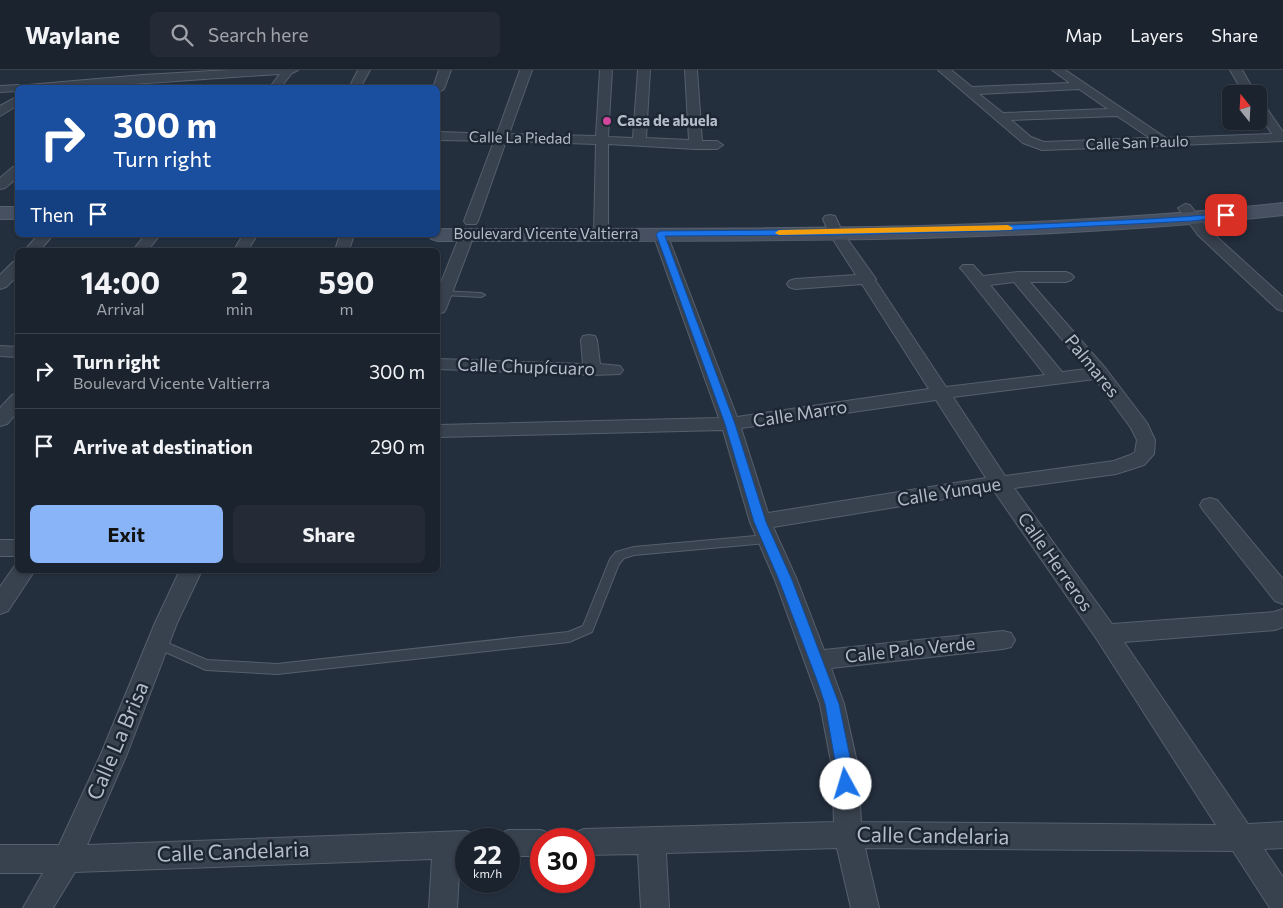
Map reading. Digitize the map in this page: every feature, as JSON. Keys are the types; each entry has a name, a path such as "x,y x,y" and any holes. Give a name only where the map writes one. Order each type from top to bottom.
{"main road":[{"name":"Boulevard Vicente Valtierra","path":"1188,213 1283,198"},
{"name":"Boulevard Vicente Valtierra","path":"440,235 469,228 833,226 997,228 1188,213 1283,209"},
{"path":"0,213 15,214"},
{"name":"Boulevard Vicente Valtierra","path":"440,221 469,228"},
{"name":"Boulevard Vicente Valtierra","path":"601,227 660,234 833,226"},
{"path":"0,227 15,227"}],"street":[{"path":"87,85 114,84 146,74 202,75 290,70"},
{"path":"277,85 290,70"},
{"path":"356,85 364,70"},
{"path":"439,85 445,70"},
{"path":"440,303 526,70"},
{"path":"601,227 602,140 606,70"},
{"path":"639,142 644,70"},
{"path":"691,70 696,145"},
{"name":"Calle San Paulo","path":"944,70 1027,140 1042,146 1282,137"},
{"path":"1058,70 1164,142"},
{"path":"1236,70 1245,85"},
{"path":"194,85 202,75"},
{"path":"970,91 1081,86"},
{"path":"0,89 15,88"},
{"path":"0,112 15,101"},
{"path":"1000,117 1121,112"},
{"path":"1268,118 1282,137"},
{"name":"Calle La Piedad","path":"440,136 602,140 717,146"},
{"path":"0,185 15,172"},
{"path":"1188,213 1283,306"},
{"name":"Calle Herreros","path":"833,226 944,394 1000,484 1102,628 1283,902"},
{"path":"660,234 730,424 764,531 817,660 832,704 845,767 848,835 865,908"},
{"path":"34,248 44,237"},
{"path":"142,248 151,237"},
{"path":"242,248 249,237"},
{"path":"0,284 15,268"},
{"path":"968,268 1058,379"},
{"path":"979,281 1018,277 1066,277"},
{"name":"Palmares","path":"1018,277 1100,373 1144,435 1146,449 1144,454 1137,460"},
{"path":"795,284 868,280"},
{"path":"589,340 592,370"},
{"path":"0,351 15,352"},
{"name":"Calle Chupícuaro","path":"440,364 614,370"},
{"name":"Calle Marro","path":"440,431 730,424 905,398 1100,373"},
{"path":"0,420 15,402"},
{"name":"Calle Yunque","path":"764,531 1000,484 1116,467 1137,460"},
{"path":"1210,505 1283,595"},
{"path":"0,548 15,548"},
{"path":"0,605 22,573"},
{"name":"Calle La Brisa","path":"37,908 67,859 114,754 158,644 190,573"},
{"path":"1102,628 1279,619"},
{"name":"Calle Palo Verde","path":"817,660 1003,640"},
{"name":"Calle Candelaria","path":"595,842 848,835 1036,838 1242,838 1283,835"},
{"path":"650,841 655,908"},
{"name":"Calle Candelaria","path":"0,859 67,859 455,844"},
{"path":"443,908 455,853"}],"lane":[{"path":"443,294 481,295"},
{"path":"158,644 206,666 277,669 569,637 588,629 614,562 620,555 634,551 764,531"}],"slow traffic":[{"path":"779,233 1008,228"}],"place":[{"name":"Casa de abuela","path":"607,121"}],"route":[{"path":"846,784 845,767 832,704 825,683 786,580 760,522 730,424 686,299 660,234 836,233 997,228 1192,219 1226,215"}]}
